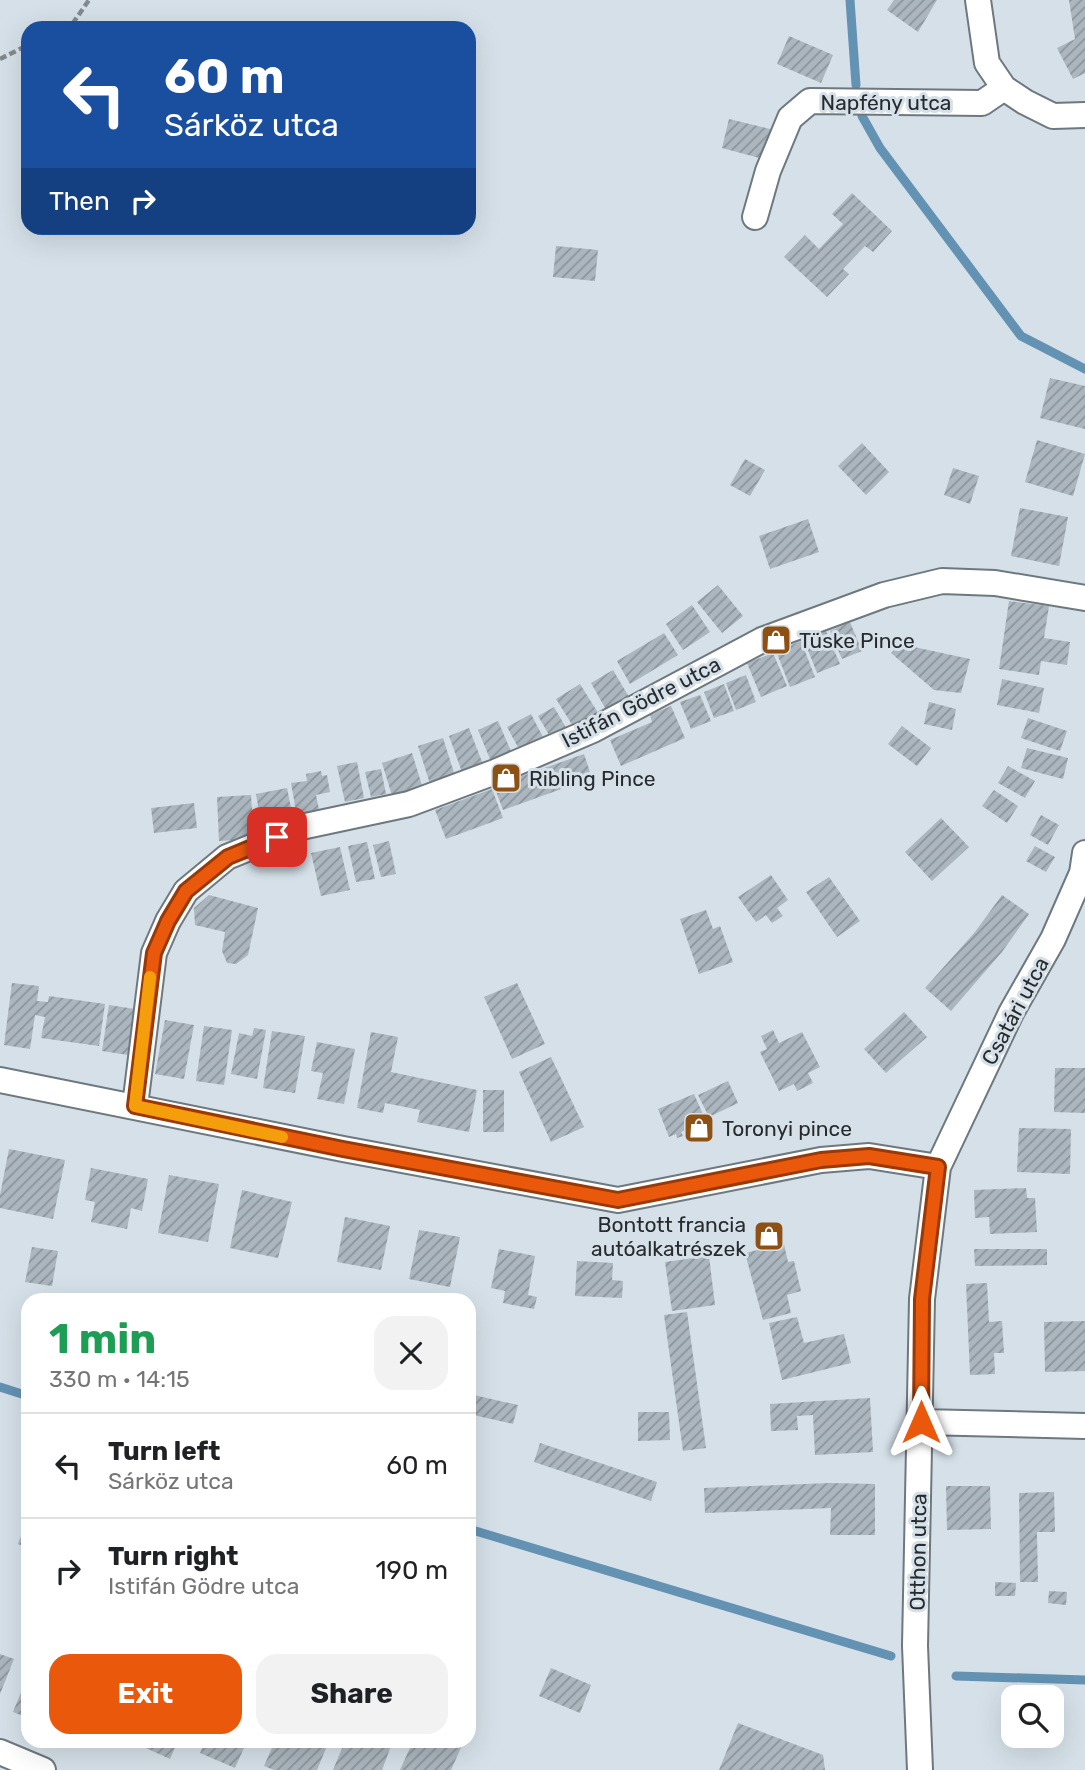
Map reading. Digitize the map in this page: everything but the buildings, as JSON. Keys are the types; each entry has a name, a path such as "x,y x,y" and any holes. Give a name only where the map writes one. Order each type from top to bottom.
{"street":[{"path":"978,0 987,63 1004,88 1052,116 1085,115"},
{"name":"Napfény utca","path":"755,217 768,171 790,118 810,101 982,103 1004,88"},
{"name":"Istifán Gödre utca","path":"135,1106 154,953 168,921 186,891 228,857 301,827 409,804 495,772 593,730 762,640 884,595 942,581 995,583 1085,598"},
{"name":"Csatári utca","path":"938,1167 1011,1013 1053,939 1082,873 1085,853"},
{"path":"0,1080 343,1149 618,1200 821,1160 869,1156 938,1167"},
{"name":"Otthon utca","path":"919,1770 915,1646 922,1299 938,1167"},
{"path":"921,1422 1085,1426"},
{"path":"0,1752 43,1770"}],"path":[{"path":"74,21 89,0"},
{"path":"0,59 21,48"}],"waterway":[{"path":"850,0 856,85"},
{"path":"862,116 880,148 1021,336 1085,369"},
{"path":"0,1387 21,1394"},
{"path":"476,1531 891,1656"},
{"path":"956,1676 1085,1680"}],"slow traffic":[{"path":"150,977 135,1106 282,1137"}],"place":[{"name":"Tüske Pince","path":"776,640"},
{"name":"Ribling Pince","path":"506,778"},
{"name":"Toronyi pince","path":"699,1128"},
{"name":"Bontott francia autóalkatrészek","path":"769,1236"}],"route":[{"path":"277,837 228,857 186,891 168,921 154,953 135,1106 343,1149 618,1200 821,1160 869,1156 938,1167 922,1299 921,1422"}]}
